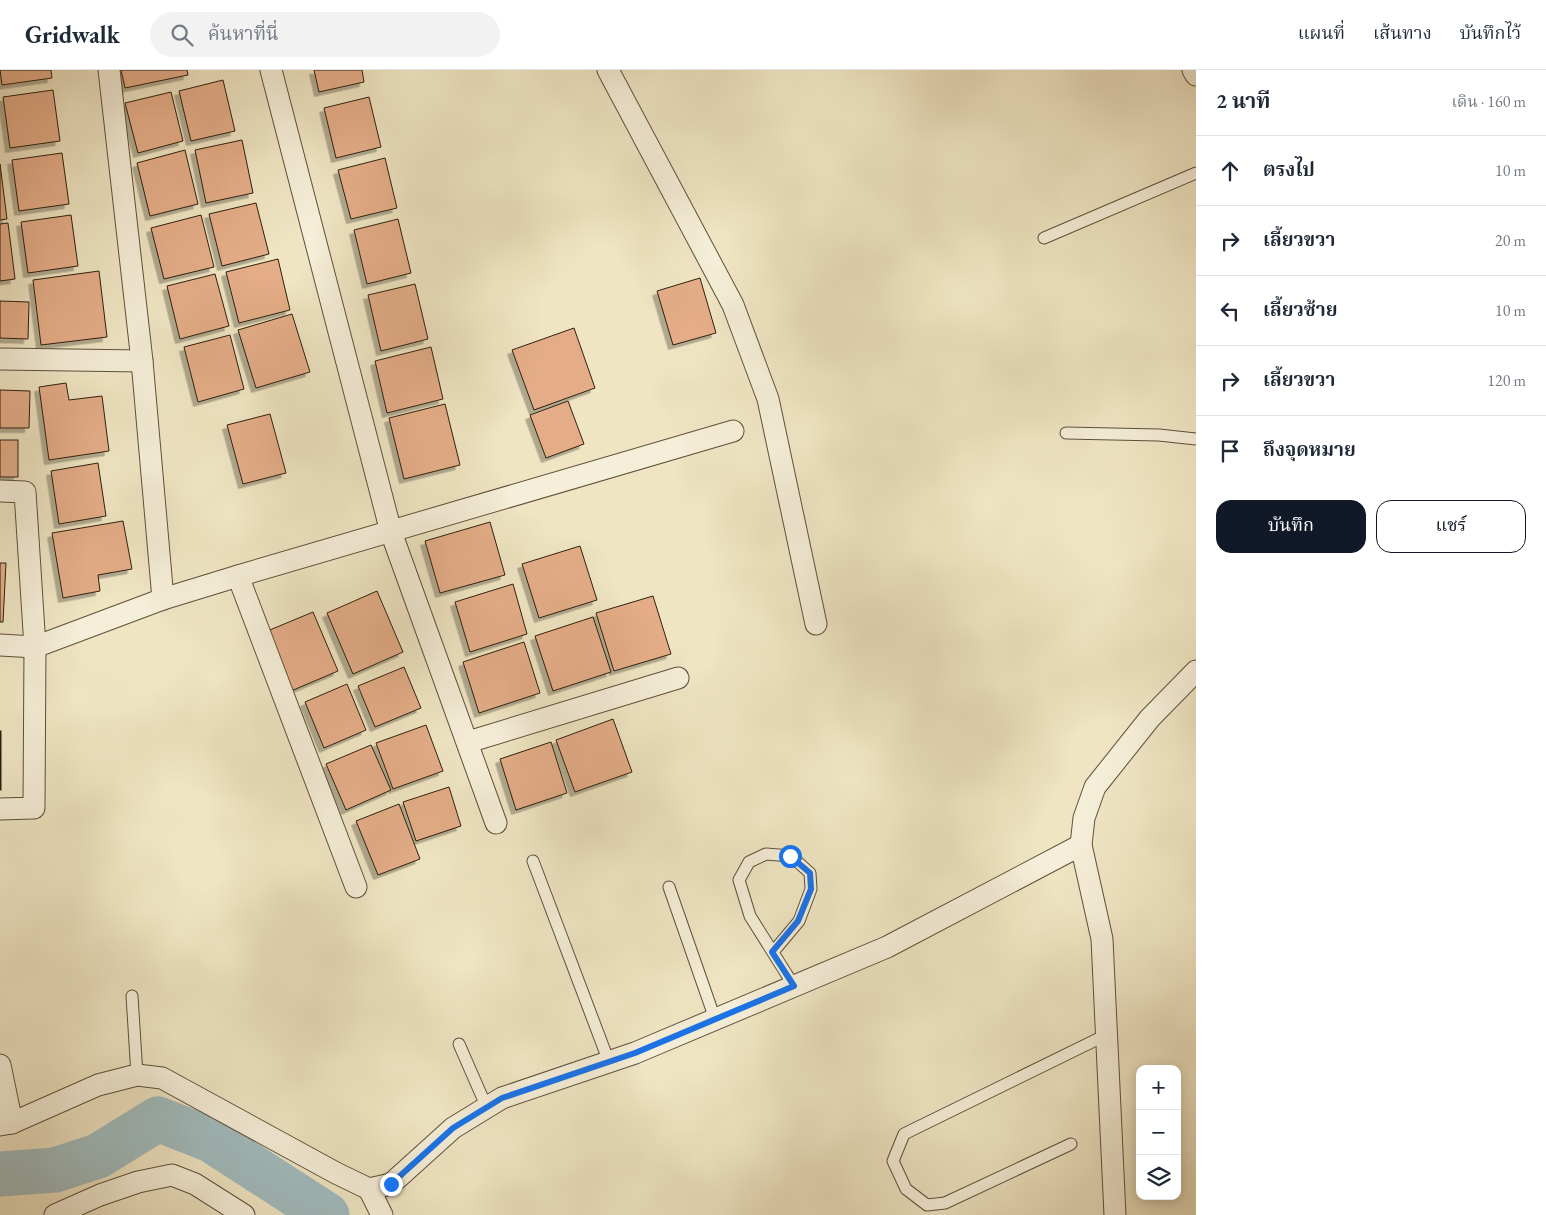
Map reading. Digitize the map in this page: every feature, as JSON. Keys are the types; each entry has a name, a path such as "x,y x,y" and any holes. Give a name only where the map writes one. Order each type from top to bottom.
{"street":[{"path":"109,70 142,361 163,599"},
{"path":"271,70 391,532 496,822"},
{"path":"608,70 734,305 768,399 816,624"},
{"path":"1193,70 1196,75"},
{"path":"0,359 142,361"},
{"path":"0,645 35,647 163,599 733,431"},
{"path":"0,491 25,492 35,647 34,808 0,809"},
{"path":"238,576 356,887"},
{"path":"1115,1215 1102,939 1081,845 1084,818 1095,787 1150,718 1196,671"},
{"path":"468,742 678,678"},
{"path":"369,1189 391,1184 453,1128 502,1098 635,1053 886,947 1081,845"},
{"path":"0,1065 6,1124 98,1085 136,1075 162,1078 369,1189 382,1215"},
{"path":"55,1215 123,1187 172,1175 195,1184 244,1215"}],"lane":[{"path":"1044,238 1196,173"},
{"path":"1066,433 1196,439"},
{"path":"772,952 798,921 811,889 810,873 790,856 766,854 750,862 739,880 750,916 772,952 794,986"},
{"path":"533,861 608,1062"},
{"path":"669,887 715,1019"},
{"path":"132,996 136,1075"},
{"path":"1071,1144 945,1203 927,1204 906,1189 893,1161 904,1134 1106,1035"},
{"path":"458,1044 486,1108"}],"building":[{"path":"0,70 51,70 52,78 2,85"},
{"path":"121,70 187,70 188,75 125,88"},
{"path":"314,70 362,70 364,82 319,92"},
{"path":"223,80 235,131 191,141 179,91"},
{"path":"53,90 60,141 10,148 3,97"},
{"path":"171,92 183,141 138,153 125,103"},
{"path":"369,97 381,147 336,158 324,108"},
{"path":"242,140 253,193 206,203 195,150"},
{"path":"185,150 198,204 150,216 137,163"},
{"path":"62,153 69,204 19,211 12,160"},
{"path":"385,158 397,208 351,219 338,170"},
{"path":"0,164 7,219 0,220"},
{"path":"256,203 269,254 222,266 209,214"},
{"path":"71,215 78,266 28,273 21,222"},
{"path":"201,215 214,267 164,279 151,228"},
{"path":"398,219 411,273 367,284 354,230"},
{"path":"8,223 15,279 0,281 0,224"},
{"path":"278,259 290,310 239,323 226,272"},
{"path":"99,271 107,337 41,345 33,280"},
{"path":"215,274 229,326 180,339 167,286"},
{"path":"700,278 716,333 673,345 657,291"},
{"path":"415,284 428,339 381,351 368,295"},
{"path":"0,301 29,302 28,339 0,338"},
{"path":"292,314 310,372 256,388 238,330"},
{"path":"574,328 595,388 534,410 512,350"},
{"path":"230,335 244,389 198,402 184,347"},
{"path":"431,347 443,399 387,413 375,361"},
{"path":"66,383 69,400 102,396 109,451 49,460 39,387"},
{"path":"0,390 30,391 29,428 0,428"},
{"path":"568,401 584,444 546,458 530,415"},
{"path":"445,404 460,465 404,479 389,418"},
{"path":"270,414 286,473 243,484 227,425"},
{"path":"0,440 18,440 18,477 0,477"},
{"path":"98,463 106,516 59,524 51,471"},
{"path":"123,521 132,569 98,575 100,591 63,598 52,533"},
{"path":"490,522 505,575 440,593 425,541"},
{"path":"580,546 597,600 539,618 522,564"},
{"path":"0,563 6,563 3,622 0,622"},
{"path":"513,584 527,634 470,652 455,602"},
{"path":"377,591 403,652 353,674 327,613"},
{"path":"653,596 671,654 614,671 596,613"},
{"path":"313,612 338,671 291,691 265,632"},
{"path":"593,617 611,672 553,691 535,636"},
{"path":"524,642 540,693 479,713 463,662"},
{"path":"404,667 421,708 375,727 358,686"},
{"path":"347,684 366,730 324,748 305,702"},
{"path":"613,719 632,772 575,792 556,740"},
{"path":"426,725 443,771 393,789 376,743"},
{"path":"1,731 1,790 0,790"},
{"path":"551,742 567,793 516,810 500,759"},
{"path":"371,745 391,790 346,810 326,764"},
{"path":"449,787 461,826 416,841 403,802"},
{"path":"399,804 420,859 378,875 356,821"}],"waterway":[{"path":"0,1174 55,1170 98,1156 158,1119 211,1140 327,1215"}],"route":[{"path":"391,1184 453,1128 502,1098 635,1053 794,986 772,952 798,921 811,889 810,873 790,856"}]}
